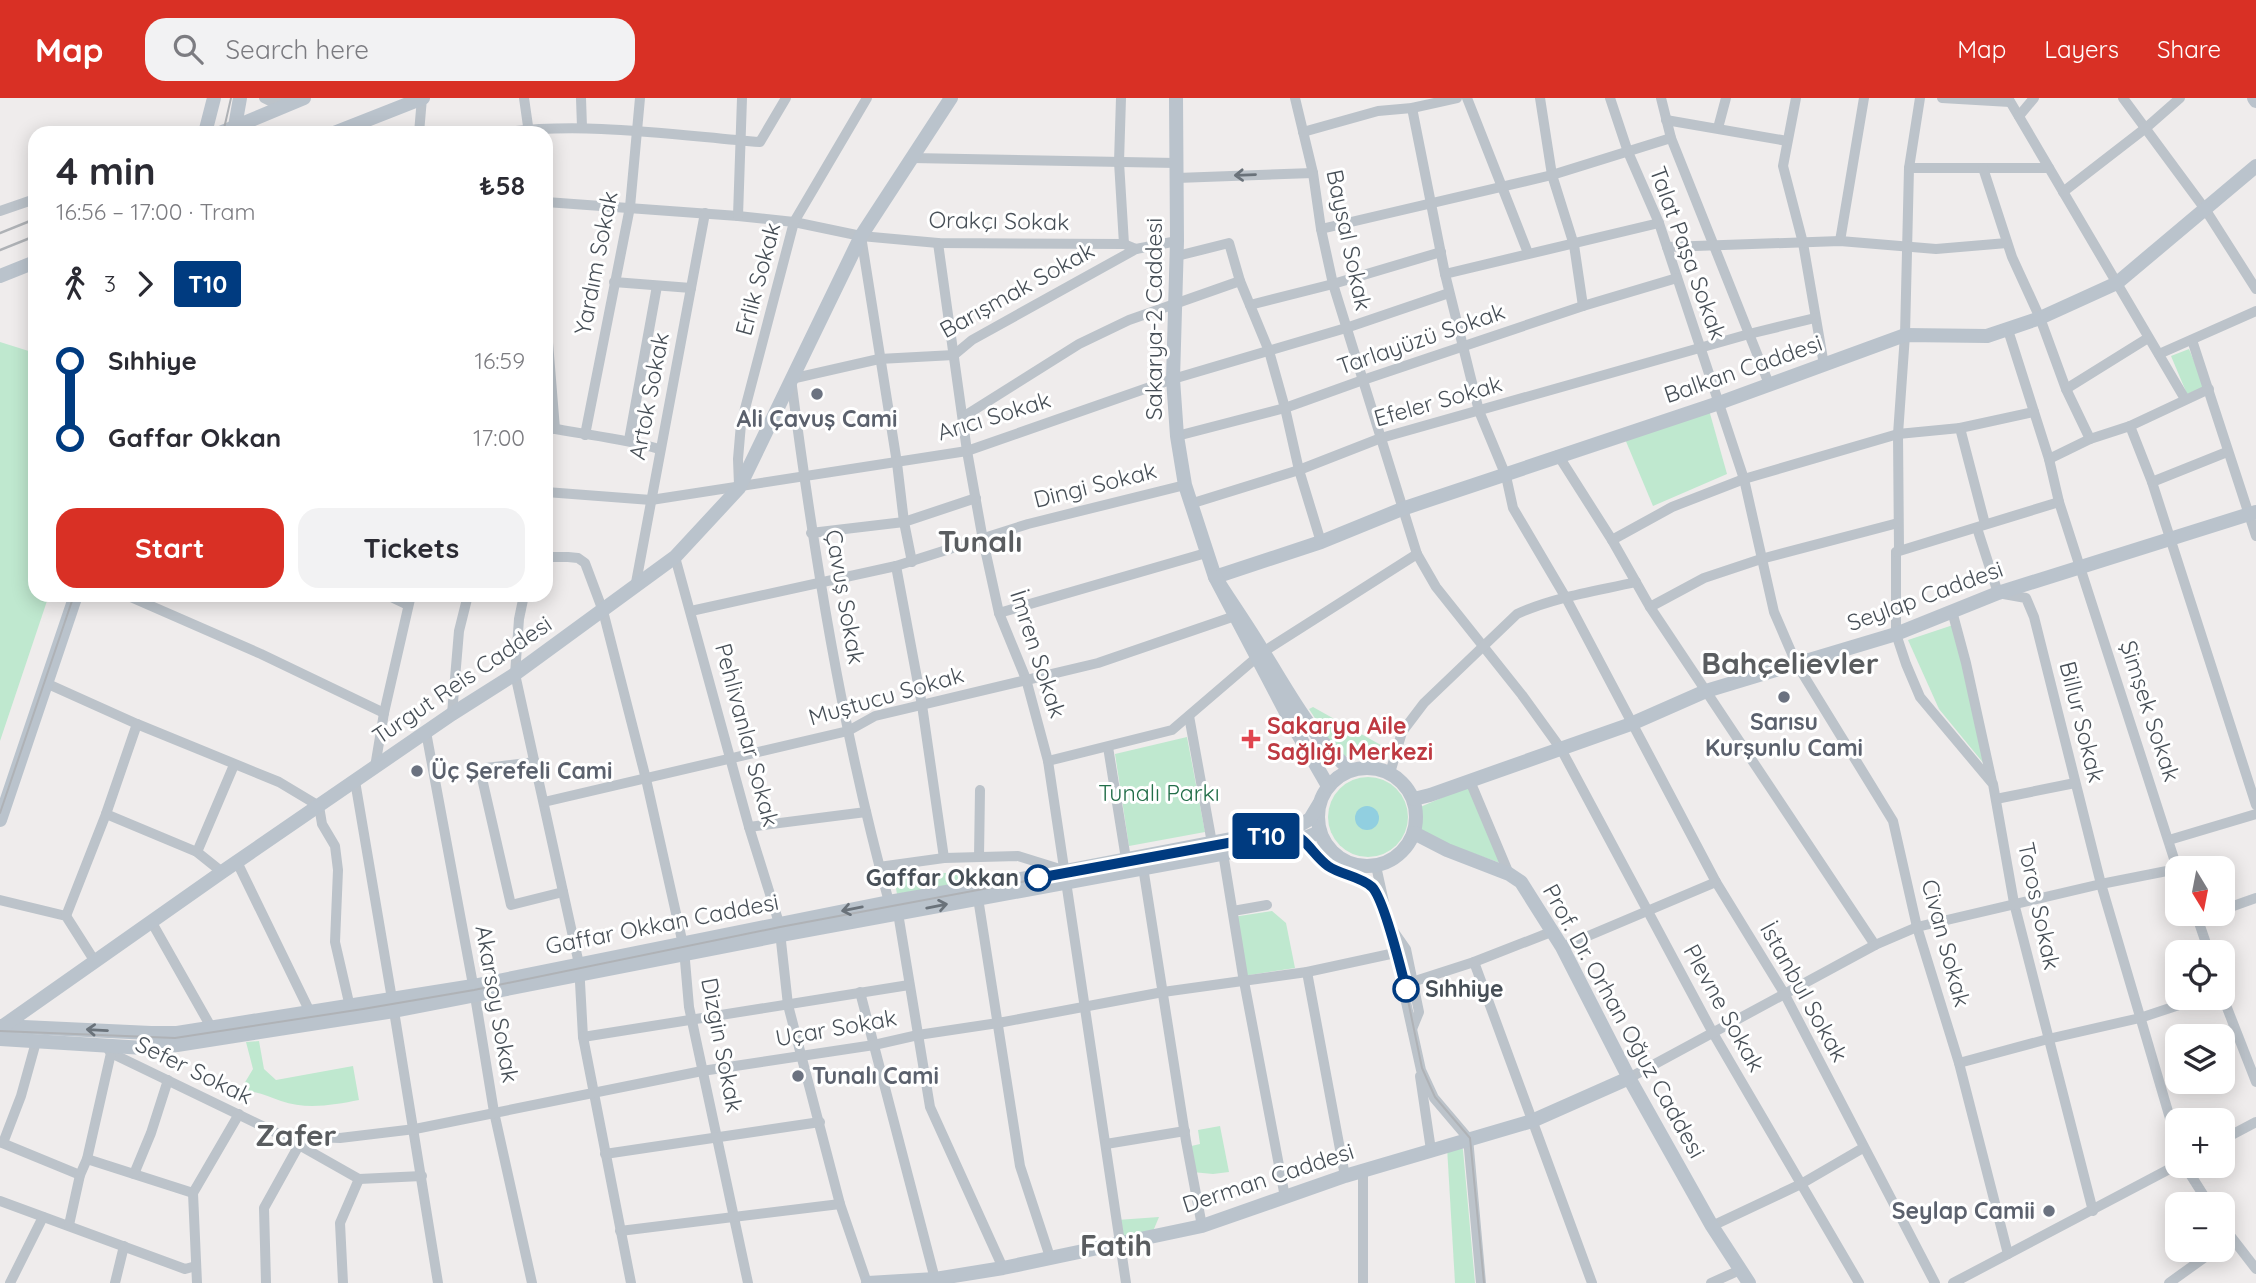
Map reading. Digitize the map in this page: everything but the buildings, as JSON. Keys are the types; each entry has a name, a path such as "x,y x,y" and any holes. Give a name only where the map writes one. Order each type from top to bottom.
{"main road":[{"path":"207,126 214,98"},
{"path":"235,126 240,98"},
{"path":"352,126 423,98"},
{"name":"Turgut Reis Caddesi","path":"1,1030 94,960 452,714 515,674 675,557 739,488 861,236 951,98"},
{"name":"Sakarya-2 Caddesi","path":"1176,98 1177,257 1173,379 1177,436 1190,504 1215,577 1235,616 1260,654"},
{"path":"243,126 298,100"},
{"name":"Balkan Caddesi","path":"1215,577 1321,542 1402,509 1506,476 1558,455 1719,403 1905,335 1987,336 2040,318 2117,283 2256,166"},
{"path":"0,276 28,265"},
{"name":"Seylap Caddesi","path":"1414,799 1561,749 1706,691 1896,634 1998,593 2252,513"},
{"name":"Sakarya-2 Caddesi","path":"1215,577 1260,654 1328,786"},
{"path":"0,800 68,602"},
{"path":"0,820 74,602"},
{"path":"1260,654 1334,757 1351,770"},
{"path":"1378,768 1390,773 1408,788 1414,799 1417,816 1415,833 1400,855 1389,862 1376,866 1360,866 1345,862 1332,852 1323,840 1318,825 1319,804 1328,786 1351,770 1378,768"},
{"name":"Gaffar Okkan Caddesi","path":"1,1030 36,1042 108,1049 177,1045 1067,876 1143,867 1298,826 1310,819 1319,804"},
{"name":"Gaffar Okkan Caddesi","path":"894,908 978,898 1126,859 1302,839 1321,832"},
{"name":"Prof. Dr. Orhan Oğuz Caddesi","path":"1415,833 1447,850 1509,874 1521,882 1562,947 1629,1078 1712,1226 1749,1283"},
{"name":"Gaffar Okkan Caddesi","path":"1,1030 150,1034 351,1006 393,1005"},
{"name":"Derman Caddesi","path":"867,1283 935,1281 1202,1226 1363,1170 1532,1121 1629,1078"}],"street":[{"path":"264,98 274,103 298,100"},
{"path":"420,126 423,98"},
{"path":"524,98 527,126"},
{"path":"581,98 582,128"},
{"name":"Yardım Sokak","path":"585,435 631,207 640,98"},
{"path":"738,216 742,98"},
{"path":"553,130 582,128 760,142 786,98"},
{"name":"Erlik Sokak","path":"739,488 741,424 794,222 867,98"},
{"path":"1121,98 1119,162 1124,244"},
{"name":"Baysal Sokak","path":"1295,98 1313,173 1333,284 1417,554 1436,587 1481,646"},
{"path":"1374,98 1378,111"},
{"path":"1303,132 1378,111 1412,108 1457,98"},
{"path":"1467,98 1528,253"},
{"path":"1539,98 1552,175 1574,245 1583,306"},
{"name":"Talat Paşa Sokak","path":"1610,98 1628,152 1659,223 1701,347 1744,479 1774,612 1796,663"},
{"path":"1661,98 1671,138 1769,384"},
{"path":"1718,128 1726,98"},
{"path":"1797,98 1783,166 1803,243 1824,365"},
{"path":"1840,242 1864,98"},
{"path":"1896,634 1896,552 1899,550 1898,434 1905,335 1909,168 1920,98"},
{"path":"1942,98 2009,100 2185,399"},
{"path":"2019,116 2034,98"},
{"path":"2123,98 2205,209 2256,289"},
{"path":"2063,192 2180,98"},
{"name":"İstanbul Sokak","path":"1412,108 1449,293 1479,411 1506,476 1513,508 1566,598 1716,882 1784,993 1935,1283"},
{"path":"1666,120 1787,141"},
{"path":"1321,229 1552,175 1671,138"},
{"path":"912,159 1119,162 1176,170 1313,173"},
{"path":"1909,168 2049,169"},
{"path":"1983,168 2007,243 2040,318 2066,389 2090,439"},
{"path":"0,211 28,201"},
{"name":"Orakçı Sokak","path":"553,202 738,216 794,222 861,236 938,243 1124,244 1136,249"},
{"name":"Artok Sokak","path":"635,588 705,213"},
{"path":"1445,274 1659,223"},
{"path":"861,236 912,562"},
{"path":"1136,249 1177,241"},
{"path":"1667,247 1840,242 1936,249 2007,243"},
{"name":"İmren Sokak","path":"938,243 967,451 983,540 999,613 1026,679 1048,761 1126,1283"},
{"path":"1177,257 1229,243 1240,281 1269,351 1299,470 1321,542"},
{"name":"Barışmak Sokak","path":"791,379 879,359 954,355 972,340 1136,249"},
{"path":"1250,305 1441,252"},
{"name":"Tarlayüzü Sokak","path":"1177,436 1285,408 1583,306 1677,278"},
{"path":"962,417 1079,344 1129,320 1240,281"},
{"path":"614,282 691,288"},
{"path":"629,440 657,286"},
{"name":"Arıcı Sokak","path":"553,493 651,500 967,451 1173,379 1346,328 1449,293"},
{"path":"2160,354 2255,313"},
{"name":"Efeler Sokak","path":"1190,504 1299,470 1381,438 1701,347 1815,318"},
{"name":"Şimşek Sokak","path":"2008,330 2049,459 2059,502 2174,856"},
{"path":"2066,389 2148,338"},
{"path":"2192,341 2227,452 2252,513 2256,536"},
{"name":"Çavuş Sokak","path":"791,379 811,533 848,731 879,867 894,908 930,1107 1003,1268"},
{"path":"2049,459 2209,389"},
{"path":"1612,540 1672,508 1744,479 1898,434 1960,428 2034,412"},
{"path":"2130,425 2152,482 2256,805"},
{"path":"1960,428 1998,593"},
{"path":"553,429 629,440 659,449"},
{"path":"2152,482 2227,452"},
{"path":"1558,455 1612,540 1650,607 1875,945"},
{"name":"Dingi Sokak","path":"691,611 912,562 1028,524 1185,485"},
{"path":"811,533 904,522 976,498"},
{"path":"1896,552 2059,502"},
{"path":"1650,607 1704,578 1761,559 1898,523"},
{"path":"999,613 1206,553"},
{"path":"1048,761 1172,730 1260,654 1417,554"},
{"name":"Dizgin Sokak","path":"553,557 578,558 585,563 603,611 646,779 684,949 689,1007 748,1283"},
{"name":"Pehlivanlar Sokak","path":"675,557 749,827 781,929 788,1005 840,1204 867,1283"},
{"path":"896,566 922,705 943,858"},
{"path":"1390,773 1402,732 1424,703 1517,614 1532,607 1636,582"},
{"name":"Billur Sokak","path":"1998,593 2026,598 2041,646 2101,884"},
{"path":"142,602 261,654 384,713"},
{"path":"375,767 384,713 410,602"},
{"path":"452,714 459,631 466,602"},
{"path":"523,602 515,674 579,969 583,1037 631,1283"},
{"path":"1952,611 1993,784"},
{"name":"Muştucu Sokak","path":"544,802 848,731 875,716 1098,663 1235,616"},
{"name":"Toros Sokak","path":"1896,634 1920,697 1993,784 2014,903 2093,1211"},
{"name":"Plevne Sokak","path":"1481,646 1522,695 1561,749 1713,1033 1859,1283"},
{"name":"Civan Sokak","path":"1796,663 1894,821 1917,927 1959,1063 2008,1254"},
{"path":"48,684 279,782 319,806 322,824 335,846 338,870 335,942 351,1006"},
{"path":"1189,716 1233,911 1285,1197"},
{"path":"66,916 106,814 137,724"},
{"name":"Akarsoy Sokak","path":"426,732 494,1112 532,1283"},
{"path":"1108,747 1126,859"},
{"path":"535,762 486,768 481,774 511,905 563,892"},
{"path":"197,852 234,765"},
{"path":"1470,780 1509,874"},
{"path":"355,781 415,1129 438,1283"},
{"path":"1996,799 2075,783"},
{"path":"979,857 981,790"},
{"path":"749,827 866,812"},
{"path":"106,814 197,852 222,872"},
{"path":"2169,840 2256,814"},
{"path":"879,867 943,858 1018,856 1067,876"},
{"path":"237,862 310,1012"},
{"path":"1376,866 1421,1070 1431,1150"},
{"path":"1143,867 1202,1226"},
{"path":"1629,1078 1875,945 1917,927 2165,871"},
{"path":"1562,947 1716,882"},
{"path":"2101,884 2167,1108"},
{"path":"978,898 1020,1166 1050,1257"},
{"path":"2235,905 2256,898"},
{"path":"0,900 66,916 94,960"},
{"path":"1233,911 1267,905"},
{"path":"151,921 211,1027"},
{"path":"1390,927 1406,949 1419,1012 1412,1029"},
{"path":"1412,982 1474,962 1551,932"},
{"name":"Uçar Sokak","path":"284,1136 340,1138 415,1129 702,1071 874,1045 1163,992 1307,972 1395,953"},
{"path":"1474,962 1591,1283"},
{"path":"1307,972 1345,1176"},
{"path":"583,1037 909,985"},
{"path":"860,992 935,1281"},
{"path":"1959,1063 2165,1010"},
{"path":"2228,1010 2256,1082"},
{"path":"36,1042 21,1096 1,1143 80,1175"},
{"path":"69,1225 80,1175 87,1159 108,1049"},
{"name":"Sefer Sokak","path":"108,1049 284,1136 359,1179"},
{"path":"1421,1070 1434,1098 1468,1138 1481,1283"},
{"path":"134,1174 168,1080"},
{"path":"197,1283 193,1193 239,1114"},
{"path":"605,1154 820,1122"},
{"path":"2235,1133 2256,1122"},
{"path":"1106,1144 1185,1132"},
{"path":"266,1283 264,1208 299,1145"},
{"path":"1712,1226 1801,1184 1863,1148"},
{"path":"87,1159 193,1193"},
{"path":"1361,1283 1363,1170"},
{"path":"1953,1283 2165,1172"},
{"path":"343,1283 340,1223 359,1179 422,1176"},
{"path":"0,1201 185,1269 196,1266"},
{"path":"620,1231 840,1204"},
{"path":"10,1283 43,1217"},
{"path":"115,1283 124,1246"},
{"path":"2235,1249 2256,1269"},
{"path":"2169,1283 2198,1262"},
{"path":"1711,1283 1740,1270"}],"green space":[{"path":"0,342 28,351 28,602 47,602 0,741"},
{"path":"2189,349 2205,387 2187,394 2171,356"},
{"path":"1709,410 1727,474 1653,506 1625,439"},
{"path":"1953,625 1985,765 1939,709 1908,640"},
{"path":"1313,707 1388,749 1387,754 1357,753 1341,758 1309,709"},
{"name":"Tunalı Parkı","path":"1187,737 1205,832 1129,846 1115,754"},
{"path":"1368,777 1383,780 1396,789 1405,802 1408,817 1405,832 1396,845 1383,854 1368,857 1353,854 1340,845 1331,832 1328,817 1331,802 1340,789 1353,780"},
{"path":"1469,786 1503,864 1419,834 1418,808"},
{"path":"893,873 1018,873 897,894"},
{"path":"1272,911 1286,923 1295,968 1243,976 1233,917"},
{"path":"259,1041 264,1069 276,1080 353,1066 359,1100 310,1106 291,1104 249,1091 244,1084 253,1069 246,1042"},
{"path":"1220,1126 1229,1172 1192,1172 1187,1147 1200,1144 1198,1130"},
{"path":"1447,1147 1462,1147 1463,1150 1475,1283 1455,1283"},
{"path":"1159,1217 1151,1236 1119,1242 1117,1220"}],"water":[{"path":"1367,806 1376,809 1379,818 1376,827 1367,830 1358,827 1355,818 1358,809"}],"tram line":[{"path":"225,126 231,98"},
{"path":"0,813 72,602"},
{"path":"0,1031 175,1038 363,1009 474,990 780,927 1288,832 1304,841 1327,864 1366,883 1376,893 1398,952 1422,1068 1435,1097 1470,1138 1484,1283"},
{"name":"T10","path":"1038,878 1288,832 1295,834 1329,866 1371,886 1379,900 1398,952 1406,989"}],"railway":[{"path":"0,233 28,222"},
{"path":"0,250 28,239"}],"place":[{"name":"Ali Çavuş Cami","path":"817,394"},
{"name":"Sarısu Kurşunlu Cami","path":"1784,697"},
{"name":"Sakarya Aile Sağlığı Merkezi","path":"1251,739"},
{"name":"Üç Şerefeli Cami","path":"417,771"},
{"name":"Gaffar Okkan","path":"1038,878"},
{"name":"Sıhhiye","path":"1406,989"},
{"name":"Tunalı Cami","path":"798,1076"},
{"name":"Seylap Camii","path":"2049,1211"}],"district":[{"name":"Tunalı","path":"980,542"},
{"name":"Bahçelievler","path":"1790,664"},
{"name":"Zafer","path":"296,1136"},
{"name":"Fatih","path":"1116,1246"}]}
